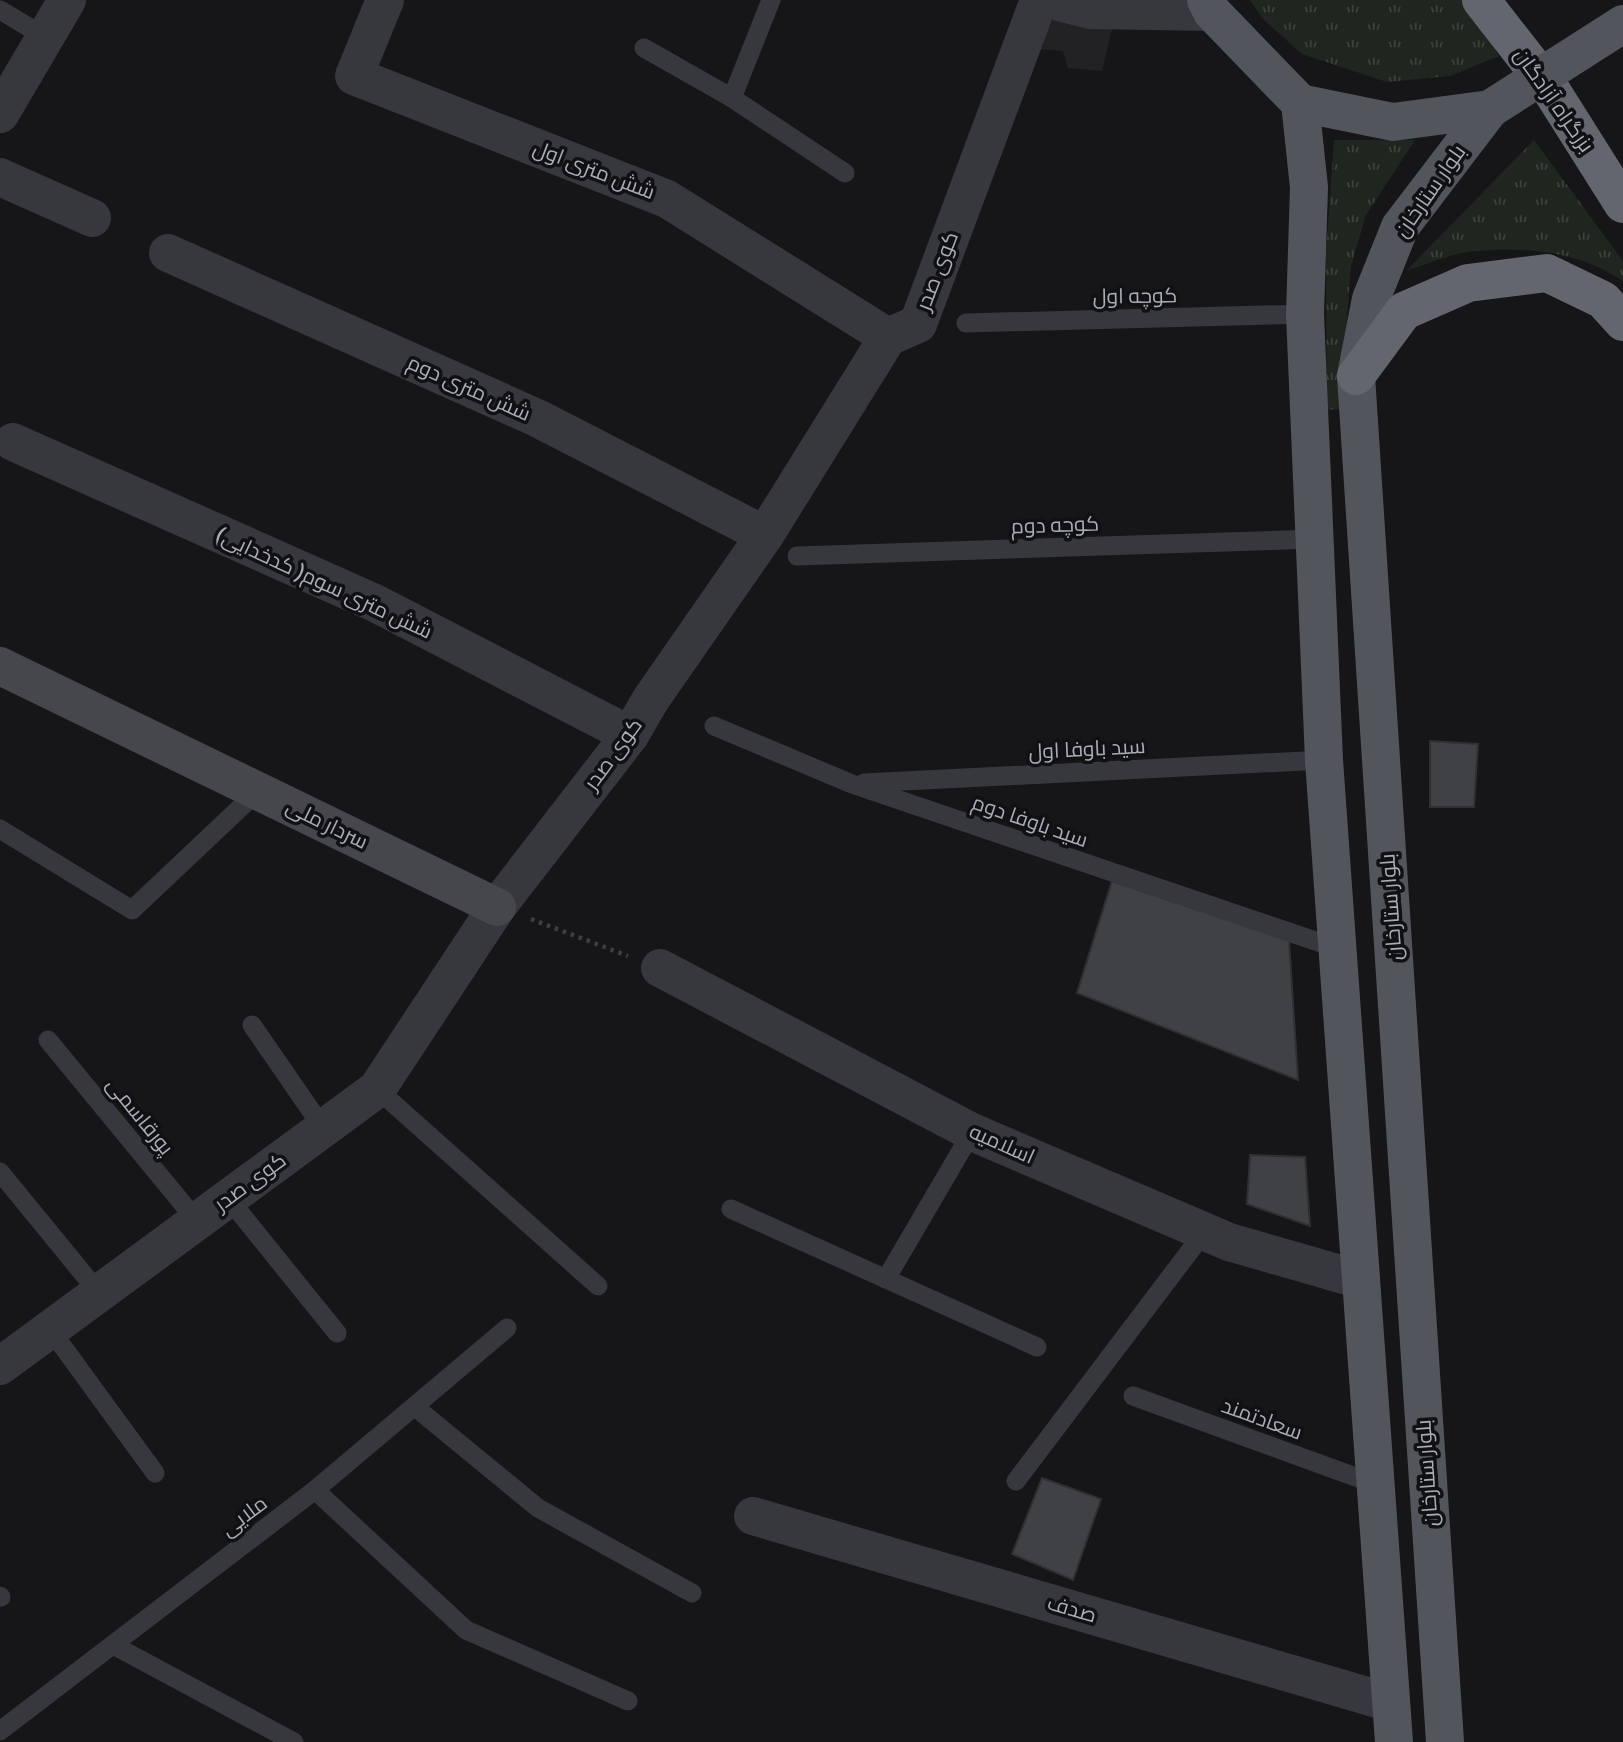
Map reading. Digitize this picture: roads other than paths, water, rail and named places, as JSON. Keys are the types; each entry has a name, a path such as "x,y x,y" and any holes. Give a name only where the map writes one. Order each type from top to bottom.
{"highway":[{"name":"بزرگراه آزادگان","path":"1481,0 1551,90 1623,204"},
{"path":"1510,0 1551,90"},
{"path":"1356,376 1404,312 1468,283 1547,273 1604,300 1623,321"}],"main road":[{"path":"1209,6 1300,103 1393,122 1490,109 1623,24"},
{"path":"1300,103 1309,187 1305,314 1324,760 1394,1742"},
{"name":"بلوار ستارخان","path":"1445,1742 1356,376 1371,299 1400,227 1490,109"}],"street":[{"path":"0,114 67,0"},
{"name":"شش متری اول","path":"386,0 354,76 667,199 888,337"},
{"name":"کوی صدر","path":"3,1357 50,1329 377,1089 497,907 630,735 650,699 765,535 888,337 918,324 1039,0"},
{"path":"1051,0 1091,10 1209,6"},
{"path":"0,177 92,218"},
{"name":"شش متری دوم","path":"168,253 537,418 765,535"},
{"name":"(کدخدایی )شش متری سوم","path":"13,442 375,603 630,735"},
{"name":"سردار ملی","path":"0,666 497,907"},
{"name":"اسلامیه","path":"660,968 972,1132 1229,1242 1361,1280"},
{"name":"صدف","path":"752,1516 1391,1703"}],"lane":[{"path":"732,98 771,0"},
{"path":"0,10 45,37"},
{"path":"645,48 732,98 845,173"},
{"name":"کوچه اول","path":"966,323 1305,314"},
{"name":"کوچه دوم","path":"797,556 1315,539"},
{"name":"سید باوفا دوم","path":"714,726 852,784 1336,948"},
{"name":"سید باوفا اول","path":"852,784 1324,760"},
{"path":"0,829 132,910 259,790"},
{"path":"251,1025 323,1128"},
{"name":"پورقاسمی","path":"48,1041 197,1221"},
{"path":"377,1089 598,1286"},
{"path":"886,1279 972,1132"},
{"path":"0,1172 99,1293"},
{"path":"228,1198 337,1333"},
{"path":"731,1209 1037,1347"},
{"path":"1016,1481 1205,1231"},
{"name":"ملایی","path":"0,1731 315,1490 507,1328"},
{"path":"50,1329 155,1473"},
{"name":"سعادتمند","path":"1133,1396 1375,1484"},
{"path":"415,1406 538,1508 692,1593"},
{"path":"315,1490 466,1630 628,1701"},
{"path":"113,1645 294,1742"}]}
